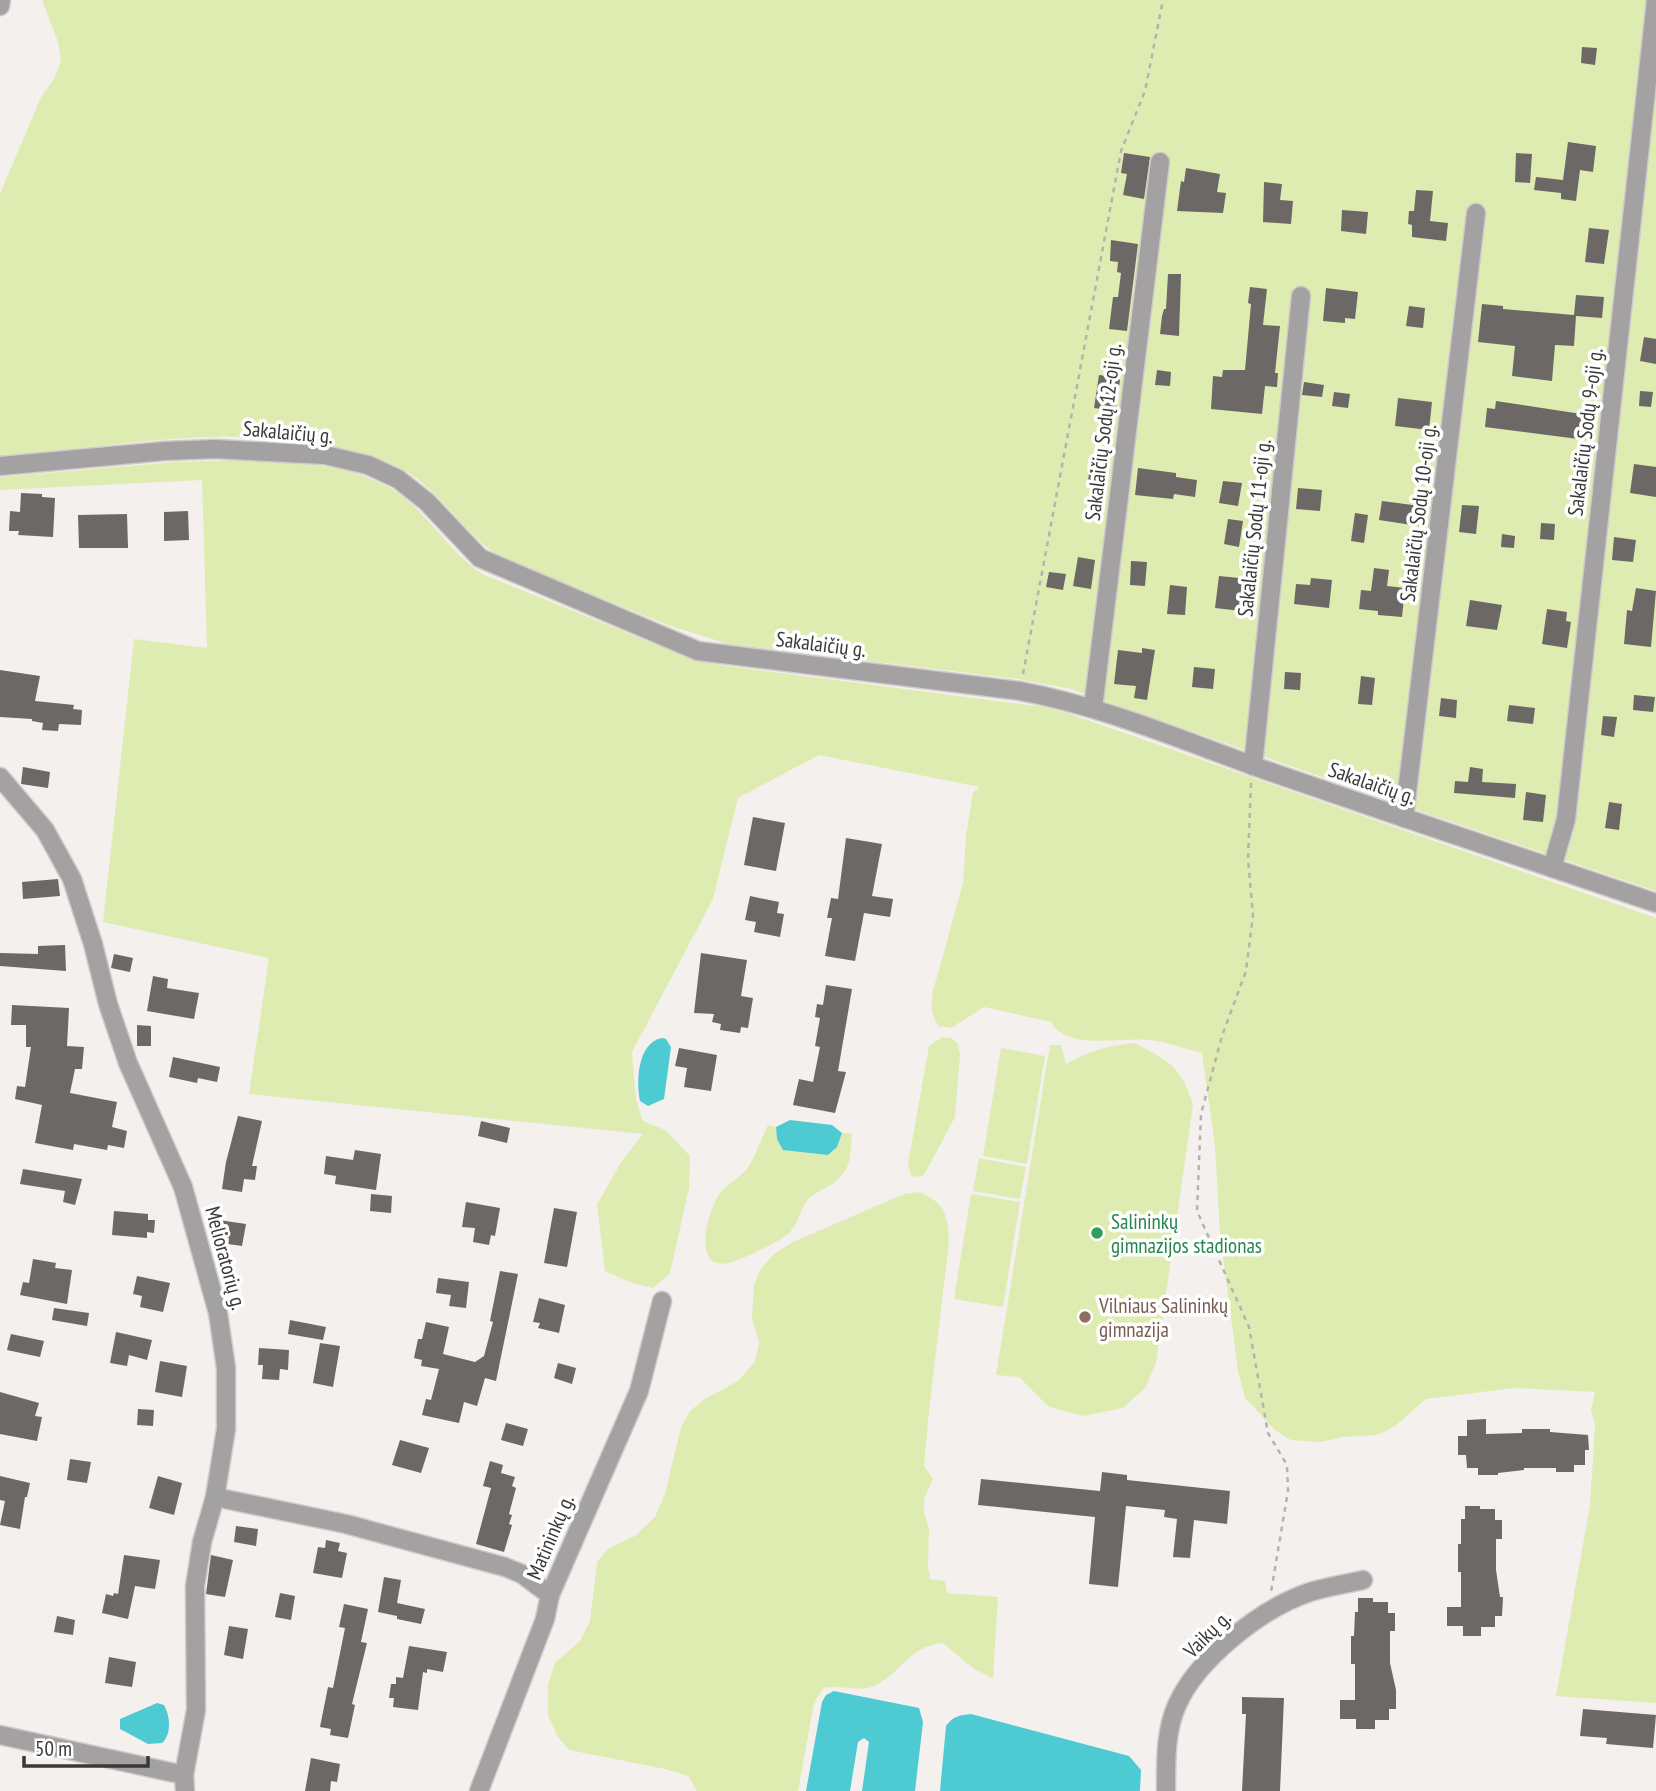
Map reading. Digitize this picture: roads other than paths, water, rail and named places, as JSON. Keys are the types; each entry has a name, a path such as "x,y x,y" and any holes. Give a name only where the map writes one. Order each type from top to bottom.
{"street":[{"path":"0,6 1,0"},
{"name":"Sakalaičių Sodų 9-oji g.","path":"1552,868 1566,819 1656,0"},
{"name":"Sakalaičių Sodų 12-oji g.","path":"1093,708 1160,162"},
{"name":"Sakalaičių Sodų 10-oji g.","path":"1404,818 1476,213"},
{"name":"Sakalaičių Sodų 11-oji g.","path":"1253,765 1301,296"},
{"name":"Sakalaičių g.","path":"0,466 215,449 325,456 368,466 398,479 427,502 480,558 698,650 1020,691 1093,708 1404,818 1656,903"},
{"name":"Melioratorių g.","path":"0,777 45,830 72,879 128,1063 183,1187 218,1313 226,1368 226,1429 215,1497 202,1542 195,1586 195,1710 185,1783"},
{"name":"Matininkų g.","path":"479,1791 545,1619 550,1595 639,1391 662,1301"},
{"path":"215,1497 346,1524 505,1567 523,1574 550,1595"},
{"name":"Vaikų g.","path":"1166,1791 1170,1731 1176,1707 1187,1686 1214,1655 1251,1622 1309,1592 1363,1580"},
{"path":"0,1735 185,1783"}],"water":[{"path":"662,1038 666,1039 671,1047 664,1099 648,1106 640,1101 640,1064 647,1047"},
{"path":"790,1120 832,1125 842,1133 837,1147 828,1155 783,1150 777,1139 776,1127"},
{"path":"834,1691 919,1708 923,1722 915,1791 862,1791 869,1742 864,1738 858,1742 850,1791 806,1791 822,1702 826,1695"},
{"path":"157,1703 164,1705 169,1719 169,1730 162,1743 148,1744 120,1729 120,1719"},
{"path":"971,1714 1129,1756 1141,1770 1140,1791 940,1791 946,1726 957,1717"}],"place":[{"name":"Salininkų gimnazijos stadionas","path":"1097,1233"},
{"name":"Vilniaus Salininkų gimnazija","path":"1085,1317"}]}
